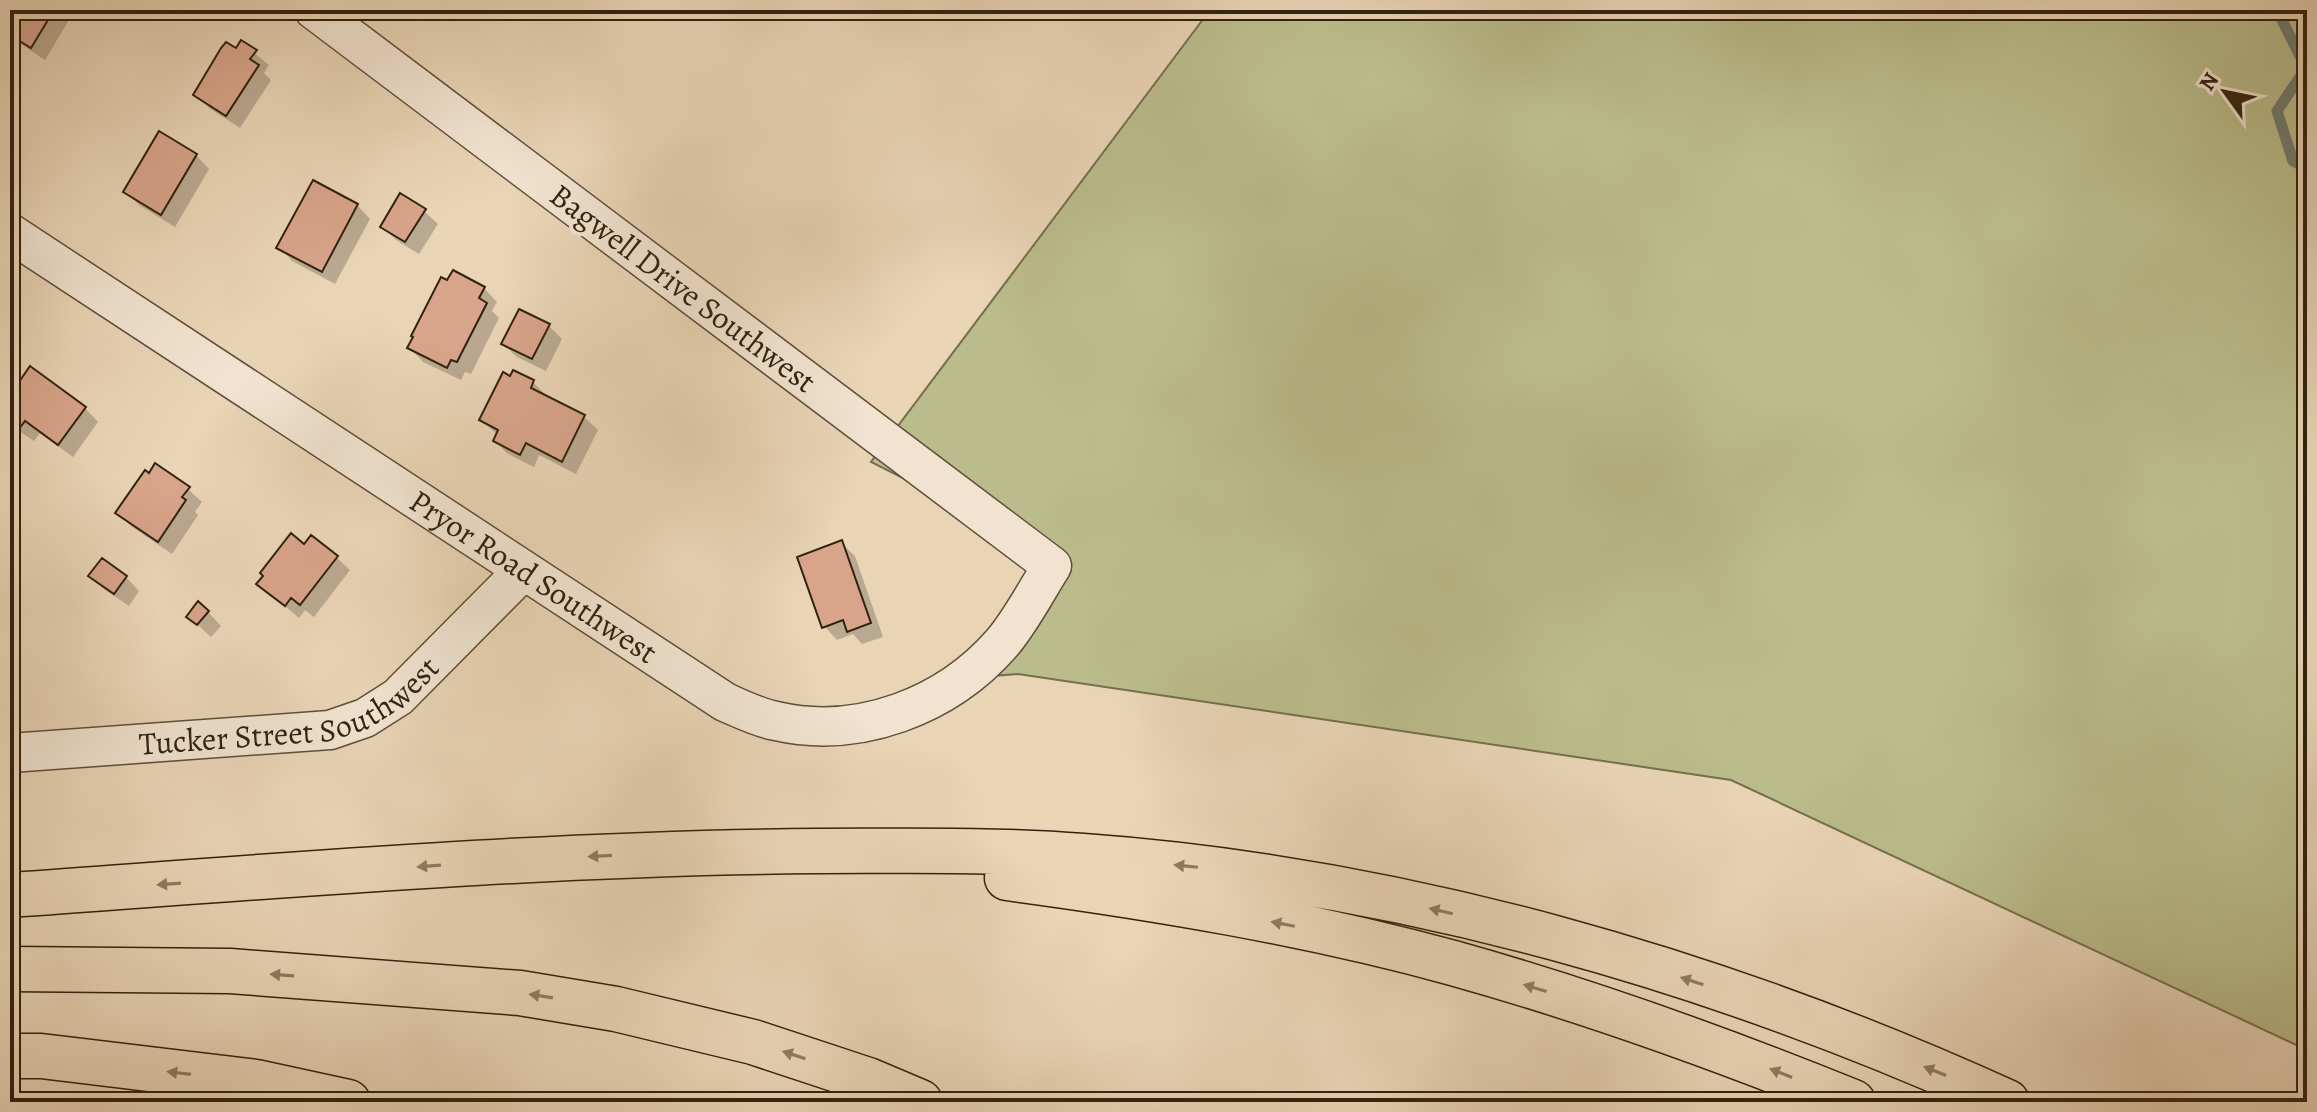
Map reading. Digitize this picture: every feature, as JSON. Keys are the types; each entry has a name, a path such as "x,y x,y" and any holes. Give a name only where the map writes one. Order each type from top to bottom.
{"highway":[{"path":"10,895 506,860 677,852 962,850 1083,856 1201,868 1328,886 1558,940 1779,1009 2007,1102"},
{"path":"677,852 806,856 928,867 1138,896 1290,925 1451,962 1602,1007 1752,1061 1853,1102"},
{"path":"10,969 230,971 520,993 616,1009 753,1042 868,1080 920,1102"},
{"path":"10,1056 41,1056 256,1082 348,1102"}],"street":[{"name":"Bagwell Drive Southwest","path":"314,10 1052,566"},
{"name":"Pryor Road Southwest","path":"10,233 725,702 776,721 830,727 895,717 957,685 1003,642 1052,566"},
{"name":"Tucker Street Southwest","path":"10,753 330,730 365,718 398,697 523,571"}],"green space":[{"path":"1210,10 2307,10 2307,1050 1731,780 1018,674 992,676 1049,552 871,462"}],"building":[{"path":"11,10 54,10 31,48 10,35"},
{"path":"241,40 257,50 250,59 259,65 226,116 193,95 226,42 236,48"},
{"path":"159,131 197,154 161,215 123,192"},
{"path":"313,180 358,204 322,272 276,248"},
{"path":"400,193 426,209 405,242 380,227"},
{"path":"453,270 485,287 479,298 487,303 457,362 451,360 447,368 407,348 441,277 447,280"},
{"path":"519,309 550,324 532,359 501,344"},
{"path":"30,366 86,407 58,445 25,421 19,429 10,423 10,395"},
{"path":"513,370 534,380 531,388 585,415 562,462 526,443 520,455 493,441 498,430 479,420 503,372 510,376"},
{"path":"155,463 190,487 182,497 186,500 158,542 115,513 145,470 149,473"},
{"path":"291,533 304,544 311,535 338,556 300,605 291,598 285,606 256,584 263,576 260,573"},
{"path":"842,540 871,623 847,632 843,620 822,628 797,557"},
{"path":"102,558 127,576 114,594 88,576"},
{"path":"198,601 209,611 197,625 186,617"}],"waterway":[{"path":"2277,10 2306,68 2277,111 2293,161 2307,168"}]}
